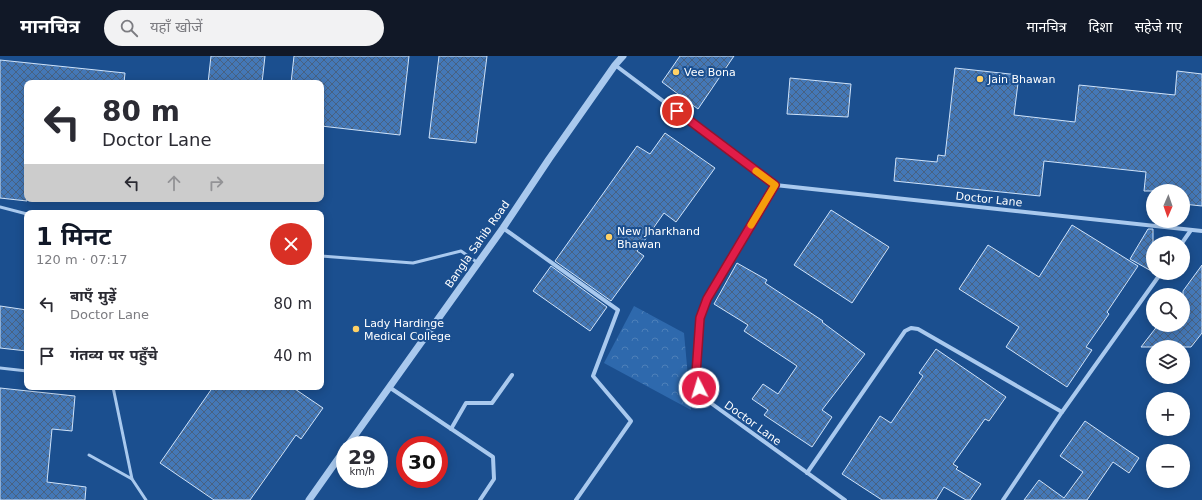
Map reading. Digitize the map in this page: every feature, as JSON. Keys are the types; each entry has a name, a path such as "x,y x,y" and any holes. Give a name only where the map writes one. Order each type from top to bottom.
{"street":[{"name":"Bangla Sahib Road","path":"354,436 503,228 615,65 623,56"},
{"path":"615,65 775,185"},
{"name":"Doctor Lane","path":"845,500 708,401 699,388 696,374 700,318 707,299 775,185 1202,231"},
{"path":"503,228 618,310 593,376 631,421 576,500"},
{"path":"1187,236 1192,230"},
{"path":"1003,500 1062,412 1156,280"},
{"path":"807,473 905,330 911,328 918,329 1062,412"},
{"path":"451,429 466,403 492,403 512,375"},
{"path":"389,387 493,457 494,479 480,500"},
{"path":"309,500 336,462"}],"lane":[{"path":"0,207 24,213"},
{"path":"324,256 413,263 461,251 478,263"},
{"path":"0,368 24,371"},
{"path":"114,390 132,479 146,500"},
{"path":"89,455 132,479"}],"green space":[{"path":"634,306 684,333 691,410 604,363"}],"building":[{"path":"211,56 265,56 262,80 208,80"},
{"path":"294,56 409,56 400,135 324,126 324,80 291,80"},
{"path":"439,56 487,56 476,143 429,138"},
{"path":"680,56 734,56 698,109 662,82"},
{"path":"0,60 125,73 124,80 24,80 24,201 0,198"},
{"path":"955,68 1019,75 1014,115 1075,122 1079,85 1175,95 1177,71 1202,74 1202,206 1190,205 1190,184 1146,184 1146,191 1144,191 1146,172 1044,161 1040,196 894,181 896,158 937,162 938,155 945,156"},
{"path":"790,78 851,84 848,117 787,114"},
{"name":"New Jharkhand Bhawan","path":"665,133 715,168 676,222 664,213 637,251 644,256 611,301 555,261 637,146 650,154"},
{"path":"831,210 889,247 852,303 794,265"},
{"path":"1072,225 1138,266 1107,312 1109,314 1086,347 1092,350 1067,387 1006,347 1019,327 959,289 988,245 1039,277"},
{"path":"1148,229 1153,229 1153,236 1146,236 1146,268 1130,259"},
{"path":"737,263 767,280 765,283 823,321 822,322 865,354 822,410 832,417 812,447 764,415 768,410 752,399 763,384 778,394 797,366 744,331 748,325 714,304"},
{"path":"1202,265 1202,333 1191,347 1190,340 1146,340 1153,332 1190,332 1190,288 1185,288"},
{"path":"551,266 607,307 590,331 533,291"},
{"path":"0,306 24,310 24,351 0,348"},
{"path":"1146,341 1146,347 1141,347"},
{"path":"936,349 1006,397 989,421 985,419 953,464 958,467 956,469 981,484 970,500 966,500 944,487 936,500 882,500 842,474 880,416 891,423 923,376 919,373"},
{"path":"0,388 75,396 72,431 52,429 47,482 86,487 85,500 0,500"},
{"path":"211,390 296,390 323,408 301,439 296,435 250,500 214,500 160,463"},
{"path":"1085,421 1139,458 1129,473 1113,462 1087,500 1024,500 1039,480 1064,498 1083,472 1060,456"}],"slow traffic":[{"path":"751,225 775,185 756,171"}],"place":[{"name":"Vee Bona","path":"676,72"},
{"name":"Jain Bhawan","path":"980,79"},
{"name":"New Jharkhand Bhawan","path":"609,237"},
{"name":"Lady Hardinge Medical College","path":"356,329"}],"route":[{"path":"677,111 775,185 707,299 700,318 696,374 699,388"}]}
